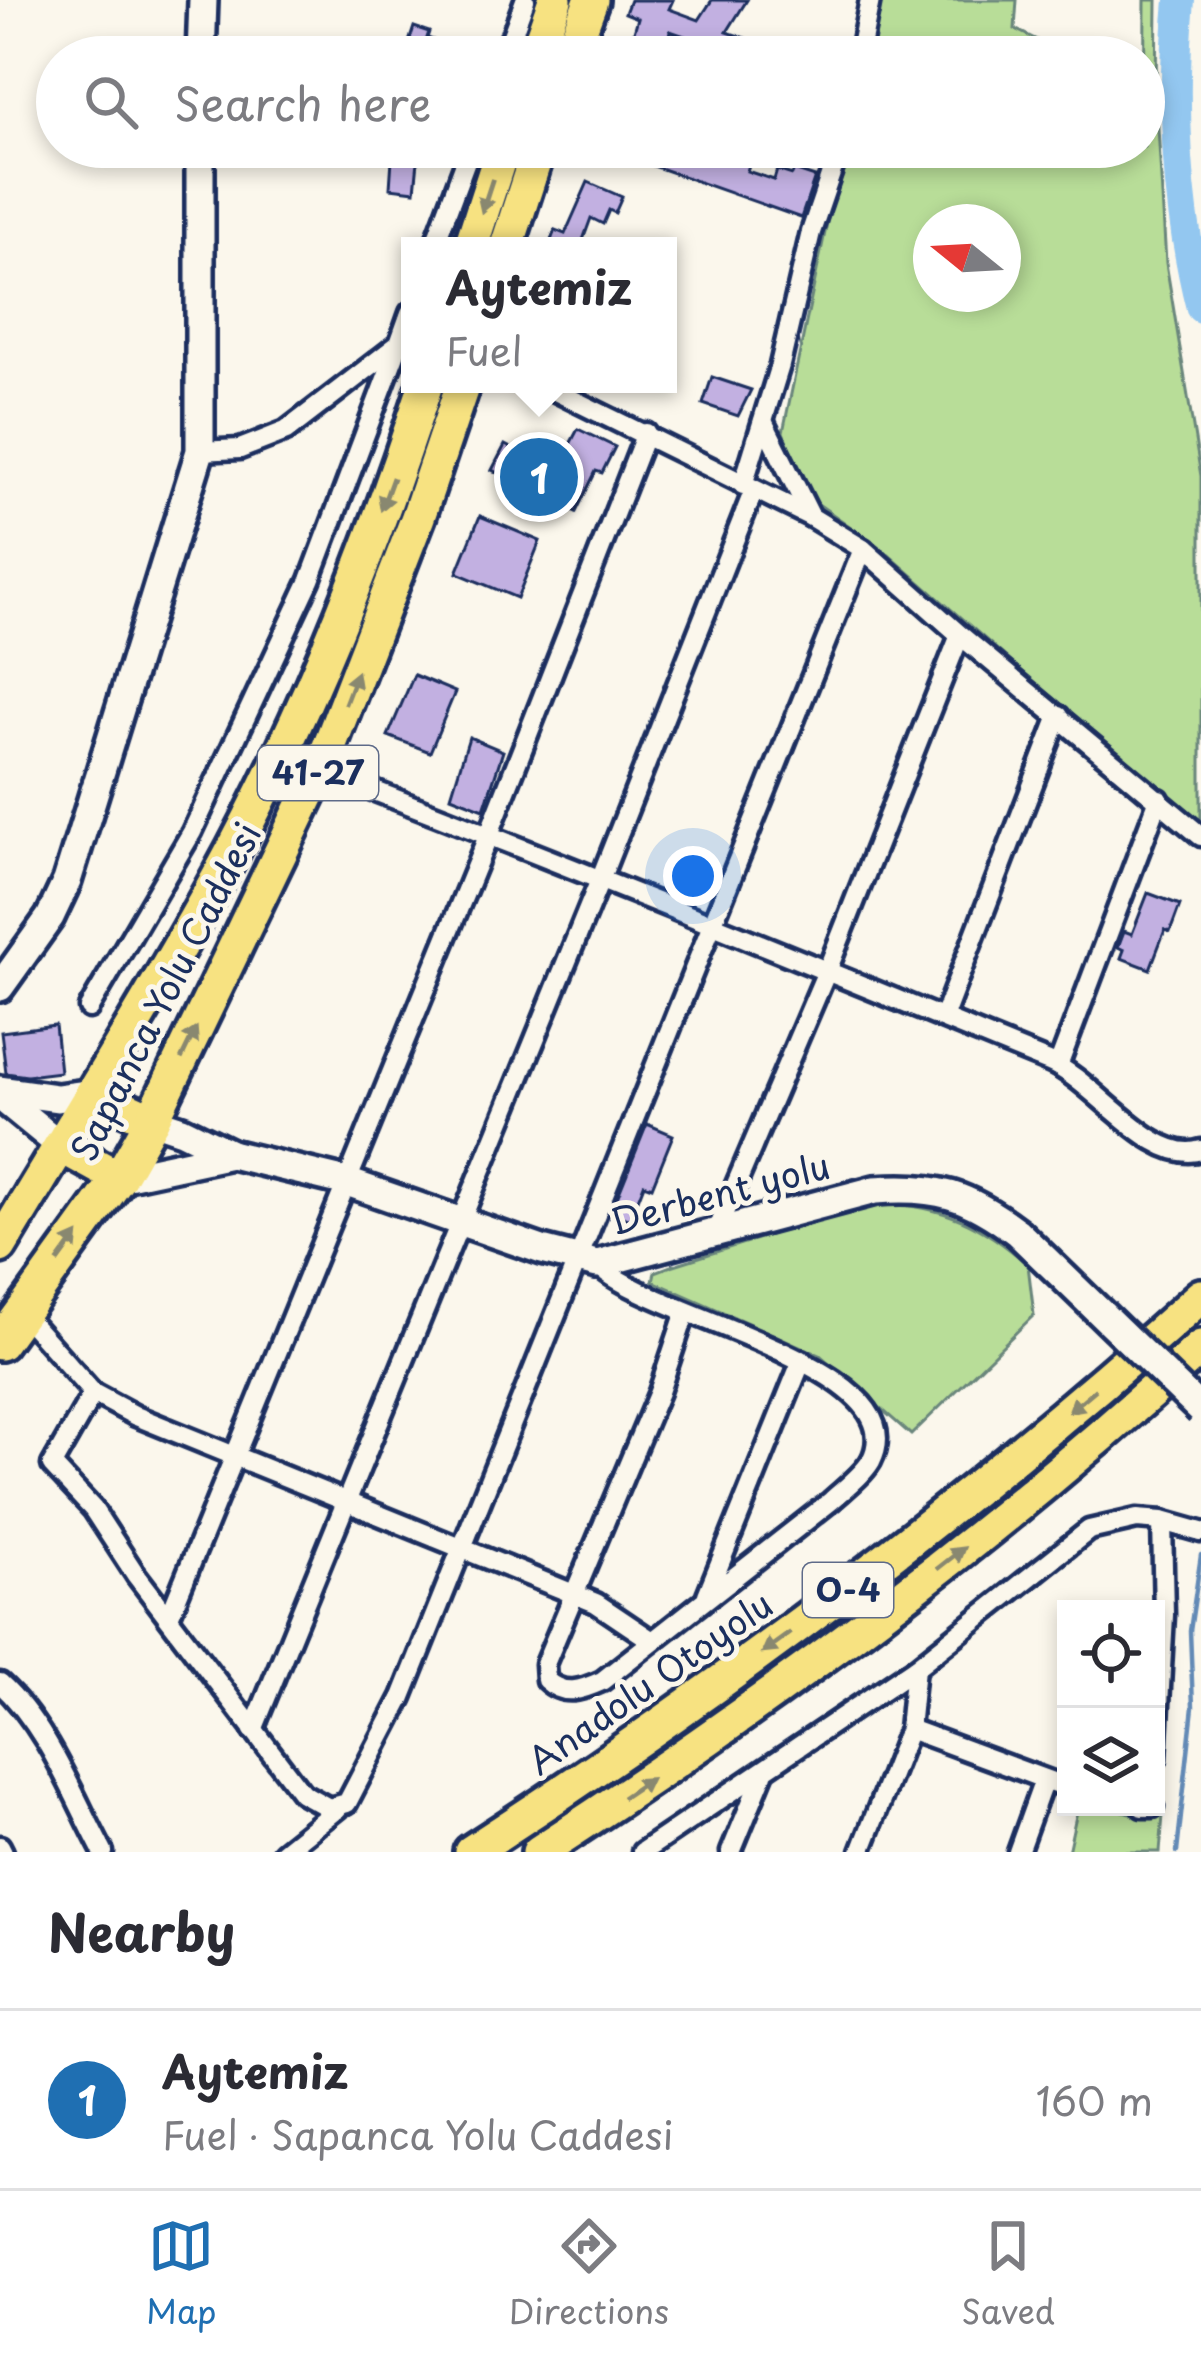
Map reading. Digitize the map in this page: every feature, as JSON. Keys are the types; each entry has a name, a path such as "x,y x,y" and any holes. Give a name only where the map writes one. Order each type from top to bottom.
{"highway":[{"path":"542,36 555,0"},
{"path":"578,36 591,0"},
{"path":"474,237 496,168"},
{"path":"511,237 532,168"},
{"name":"Sapanca Yolu Caddesi","path":"0,1246 219,876 332,640 423,393"},
{"name":"Sapanca Yolu Caddesi","path":"0,1343 118,1178 152,1120 320,770 418,517 460,393"},
{"path":"93,1093 152,1120"},
{"path":"61,1146 118,1178"},
{"name":"Anadolu Otoyolu","path":"471,1852 706,1695 832,1602 960,1503 1201,1296"},
{"name":"O-4","path":"539,1852 727,1728 859,1630 1003,1517 1201,1347"}],"street":[{"path":"202,36 203,0"},
{"path":"511,36 524,0"},
{"path":"863,36 870,0"},
{"path":"0,987 50,917 67,881 200,451 200,168"},
{"path":"437,237 463,168"},
{"path":"253,1730 600,880 748,488 812,232 833,168"},
{"path":"89,1008 192,832 310,580 401,338"},
{"path":"200,451 240,449 286,430 399,344"},
{"path":"560,393 811,517 863,549 1201,836"},
{"path":"763,421 811,517"},
{"path":"169,1617 489,834 646,433"},
{"path":"283,1852 347,1803 402,1697 588,1262 863,549"},
{"path":"714,1236 827,971 960,635"},
{"path":"943,1018 1059,716"},
{"path":"320,770 1058,1066 1164,1148 1188,1154 1201,1150"},
{"path":"1058,1066 1159,799"},
{"path":"0,1093 57,1098 93,1093"},
{"path":"0,1093 61,1146"},
{"path":"152,1120 231,1154"},
{"path":"118,1178 231,1154"},
{"name":"Derbent yolu","path":"231,1154 347,1182 588,1262 714,1236 825,1201 908,1187 958,1196 1017,1232 1201,1410"},
{"path":"588,1262 616,1282 685,1314 802,1360 850,1390 866,1408 875,1434 872,1459 831,1501 602,1681 573,1691 553,1687 546,1680 545,1664 659,1392 685,1314"},
{"path":"21,1312 93,1394 136,1416 573,1593 624,1619 651,1640"},
{"path":"707,1594 802,1360"},
{"path":"93,1394 52,1465 93,1509 136,1575 302,1793 338,1808"},
{"path":"642,1852 915,1668 1089,1530 1119,1521 1162,1521 1193,1528"},
{"path":"1159,1708 1162,1521"},
{"path":"862,1852 909,1729 915,1668"},
{"path":"0,1683 37,1728 103,1852"},
{"path":"909,1729 1057,1784"},
{"path":"731,1852 763,1774"},
{"path":"1018,1852 1044,1780"}],"green space":[{"path":"870,0 1017,0 1015,29 1029,36 863,36"},
{"path":"1145,0 1157,0 1157,36 1145,36"},
{"path":"839,168 1160,168 1166,263 1201,476 1201,828 882,549 811,499 783,432"},
{"path":"883,1204 924,1208 961,1220 1028,1265 1034,1315 911,1435 820,1355 653,1281 655,1272 671,1266"},
{"path":"1076,1816 1163,1816 1160,1852 1068,1852"}],"building":[{"path":"630,0 673,0 669,9 699,20 712,0 747,0 727,32 739,36 685,36 670,31 669,36 633,36 638,18 625,13"},
{"path":"414,27 429,32 428,36 411,36"},
{"path":"391,168 417,168 415,191 390,188"},
{"path":"659,168 748,168 774,180 777,170 792,175 794,170 815,177 801,218"},
{"path":"588,182 622,197 603,224 591,218 584,237 552,237 555,230 565,234"},
{"path":"712,377 751,390 738,416 703,404"},
{"path":"578,429 615,447 602,473 596,471 576,512 492,470 505,445 556,471"},
{"path":"480,516 540,541 517,598 457,573"},
{"path":"414,675 455,692 430,752 388,736"},
{"path":"469,737 503,751 484,809 451,796"},
{"path":"1148,893 1180,905 1150,969 1121,958 1124,950 1118,947 1124,931 1132,934"},
{"path":"55,1025 60,1072 6,1073 1,1032"},
{"path":"647,1124 673,1135 652,1187 644,1184 630,1220 611,1213"}],"waterway":[{"path":"1180,0 1178,155 1186,233 1201,308"},
{"path":"1177,1852 1193,1707 1190,1631 1201,1555"}],"place":[{"name":"Aytemiz","path":"539,477"}]}
